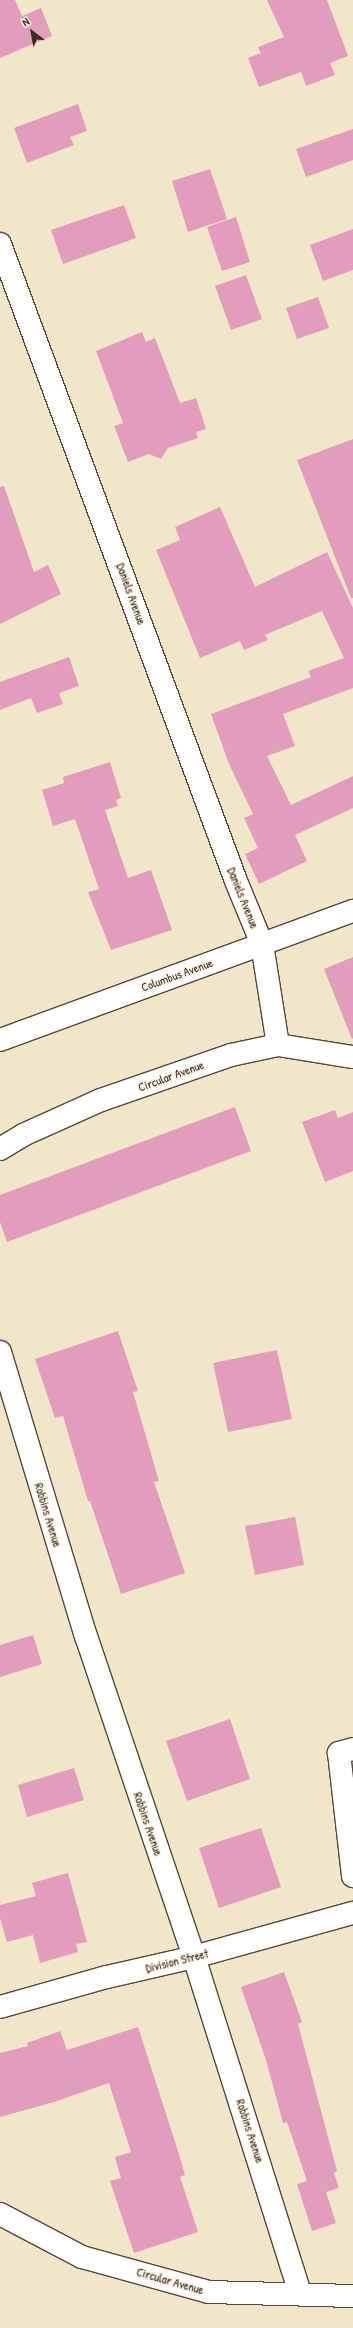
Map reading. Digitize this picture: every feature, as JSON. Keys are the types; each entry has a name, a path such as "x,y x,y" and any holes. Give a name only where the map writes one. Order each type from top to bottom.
{"street":[{"name":"Daniels Avenue","path":"0,244 234,874 262,944 278,1045"},
{"name":"Columbus Avenue","path":"0,1040 353,911"},
{"name":"Circular Avenue","path":"0,1149 23,1135 101,1100 231,1055 278,1045 353,1057"},
{"name":"Robbins Avenue","path":"0,1352 86,1636 194,1957 300,2294"},
{"path":"353,1750 339,1753 353,1876"},
{"name":"Division Street","path":"0,2007 108,1977 194,1957 353,1913"},
{"name":"Circular Avenue","path":"0,2214 82,2257 210,2292 353,2296"}],"building":[{"path":"0,0 15,0 22,16 41,8 52,36 0,58"},
{"path":"267,0 327,0 348,56 330,63 335,75 306,86 301,72 259,87 248,58 261,53 258,47 284,37"},
{"path":"78,104 87,131 70,137 74,145 27,163 14,128"},
{"path":"353,129 353,160 306,177 296,149"},
{"path":"210,169 227,219 188,232 172,181"},
{"path":"124,205 136,238 63,264 51,230"},
{"path":"236,217 250,262 222,271 207,227"},
{"path":"353,229 353,270 323,281 310,245"},
{"path":"246,275 262,319 231,330 215,286"},
{"path":"318,297 329,328 297,339 286,308"},
{"path":"142,332 146,342 155,338 180,403 196,398 206,429 196,432 198,438 168,448 161,459 149,454 128,462 114,426 123,423 96,351"},
{"path":"353,439 353,598 351,598 297,460"},
{"path":"4,486 34,572 48,565 61,594 0,624 0,487"},
{"path":"220,507 255,587 327,552 353,608 353,688 283,714 295,746 267,756 291,805 353,776 353,808 295,835 307,861 259,884 245,854 258,848 244,818 253,814 229,764 211,714 311,677 308,671 344,658 322,611 265,635 268,640 244,650 240,641 200,658 156,550 180,540 175,527"},
{"path":"69,657 79,686 59,693 63,704 37,713 31,698 0,710 0,682"},
{"path":"110,762 121,798 116,800 118,806 105,810 128,878 151,870 172,930 111,950 88,892 99,889 75,819 53,826 42,790 64,783 63,777"},
{"path":"353,957 353,1038 352,1039 324,969"},
{"path":"235,1107 251,1151 7,1242 0,1222 0,1195"},
{"path":"335,1110 338,1118 353,1112 353,1171 325,1182 302,1122"},
{"path":"118,1331 138,1391 133,1392 159,1481 154,1482 185,1573 121,1594 90,1501 88,1501 63,1416 55,1418 35,1359"},
{"path":"277,1350 292,1419 228,1432 213,1363"},
{"path":"295,1517 304,1565 255,1575 245,1526"},
{"path":"33,1635 42,1664 0,1677 0,1645"},
{"path":"230,1719 250,1779 187,1801 166,1741"},
{"path":"74,1768 84,1800 27,1817 18,1785"},
{"path":"261,1828 281,1887 219,1908 199,1848"},
{"path":"68,1873 87,1942 76,1944 78,1952 40,1963 33,1935 7,1942 0,1918 0,1905 36,1896 32,1883"},
{"path":"284,1972 302,2022 298,2024 337,2171 334,2173 339,2188 326,2192 336,2223 312,2231 297,2184 307,2181 287,2122 283,2123 266,2060 241,1987"},
{"path":"138,2027 178,2151 185,2175 180,2177 198,2232 134,2253 110,2181 121,2178 115,2157 131,2152 109,2083 54,2102 0,2117 0,2053 28,2046 27,2043 60,2031 67,2050"}]}
